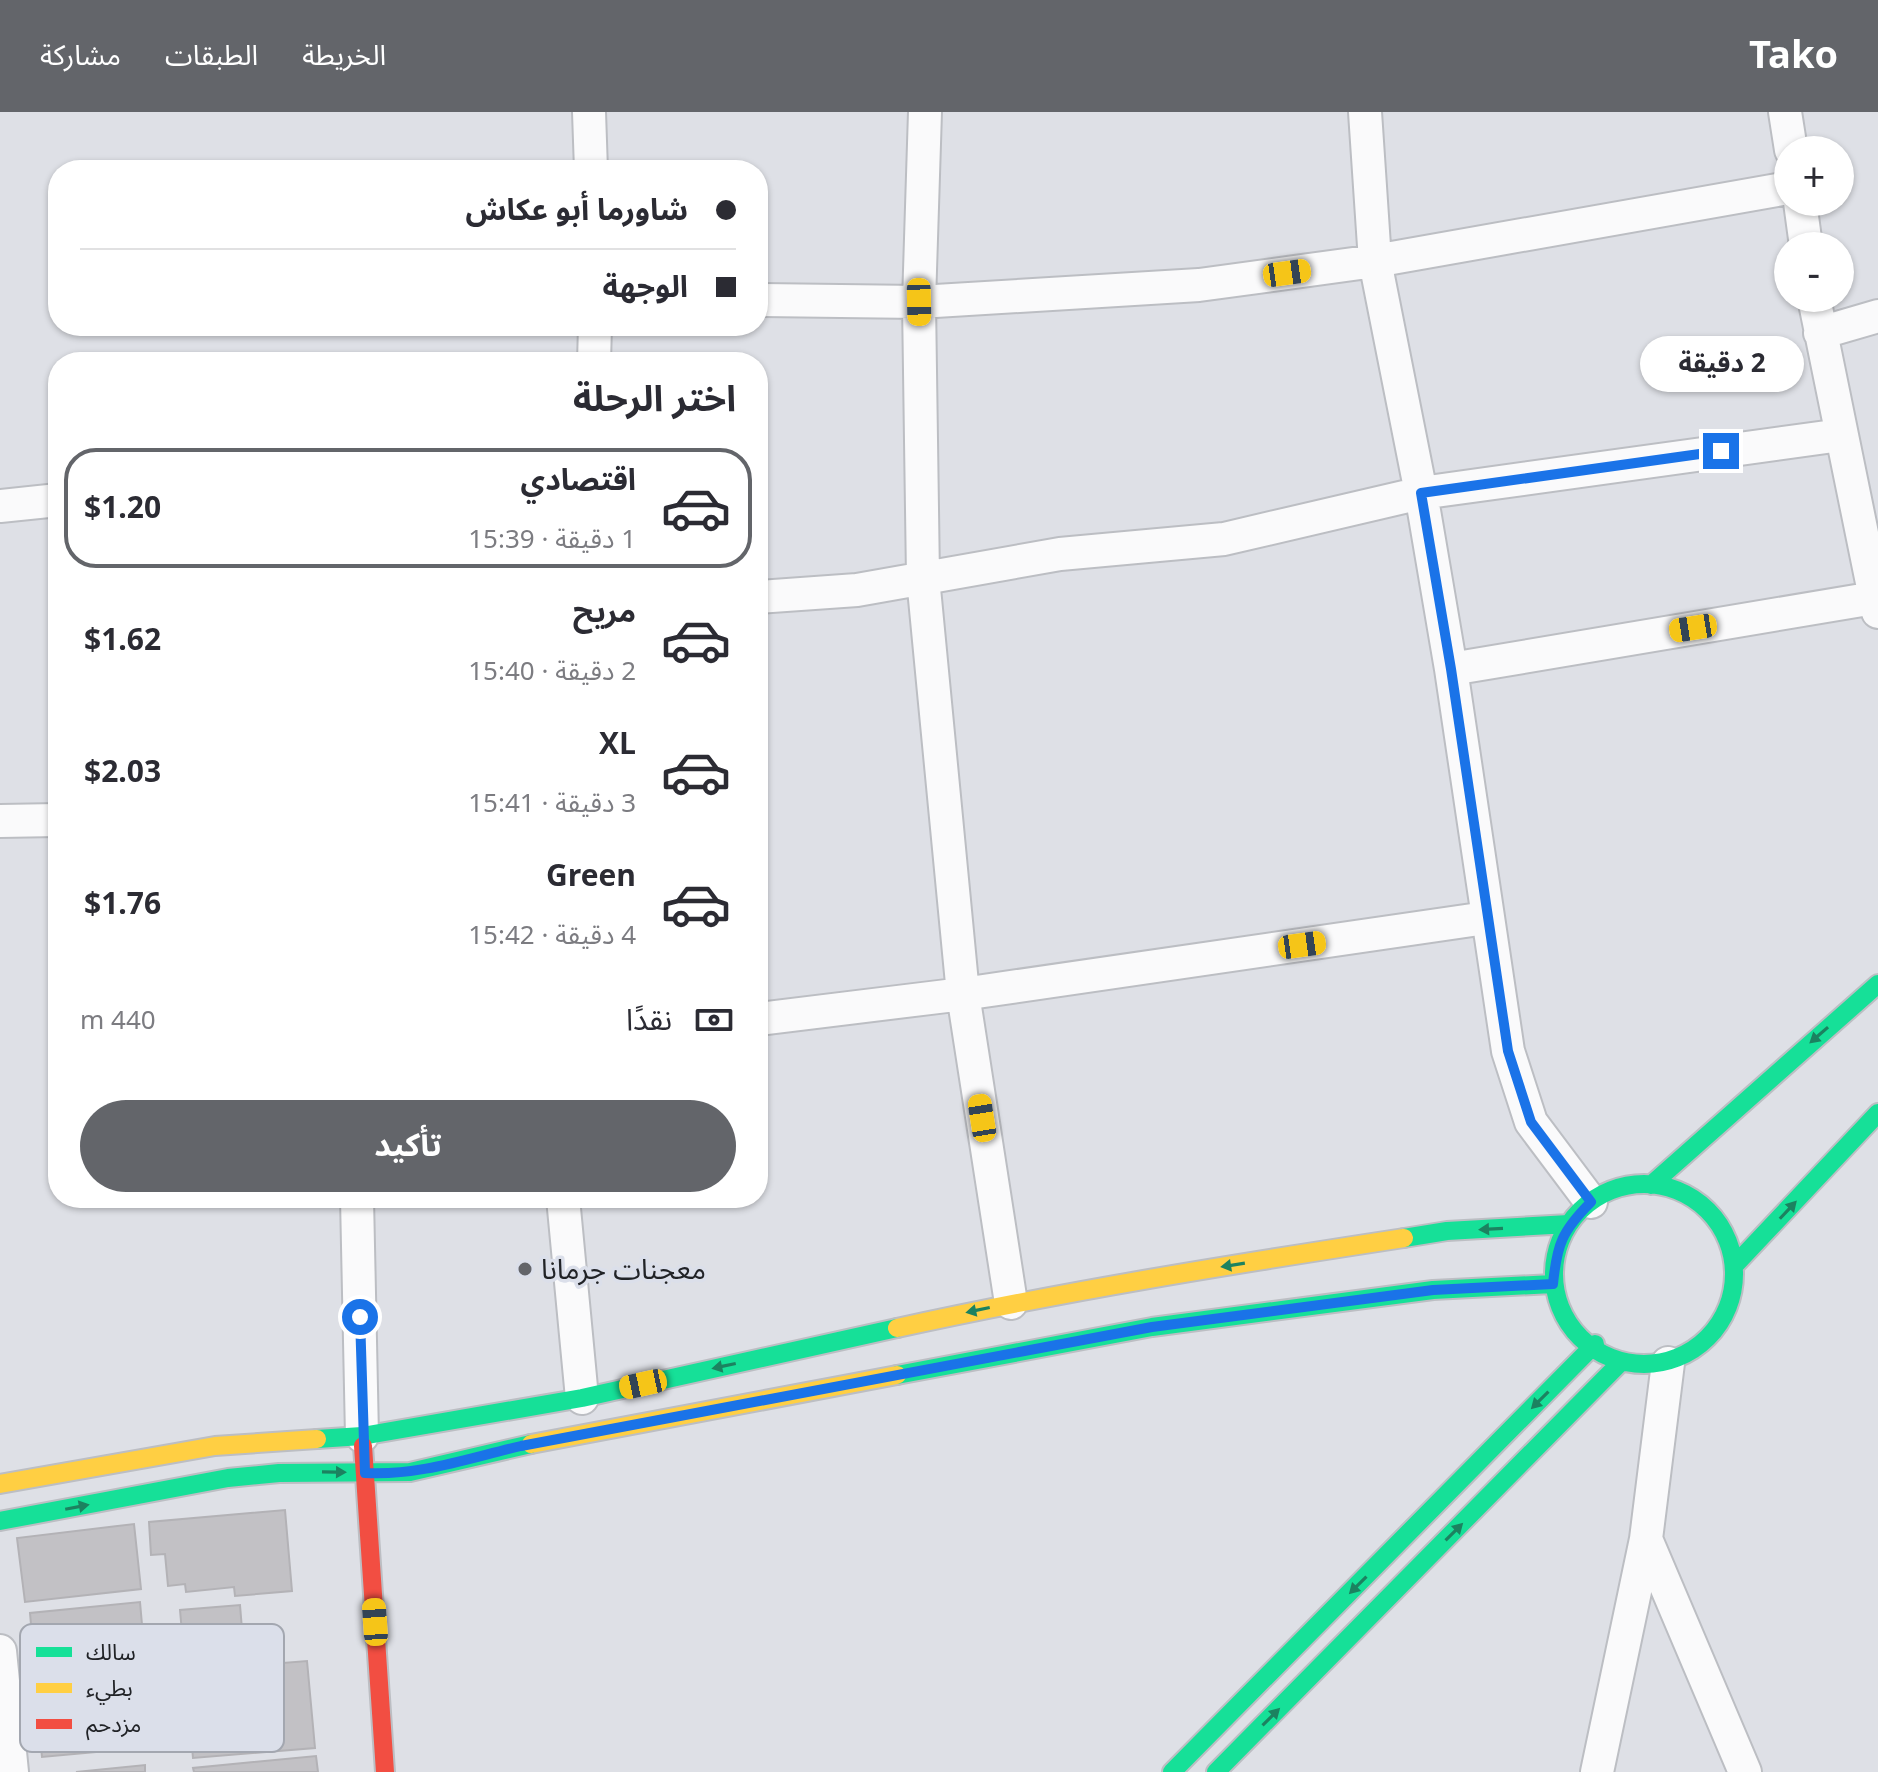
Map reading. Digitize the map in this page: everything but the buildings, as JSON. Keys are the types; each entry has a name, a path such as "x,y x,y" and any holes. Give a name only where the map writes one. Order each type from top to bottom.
{"main road":[{"path":"1651,1185 1878,984"},
{"path":"1734,1266 1878,1113"},
{"path":"0,1484 215,1446 362,1436 582,1398 1011,1303 1183,1272 1580,1213 1619,1188 1651,1185 1681,1192 1707,1210 1726,1236 1734,1266 1732,1298 1719,1327 1697,1349 1668,1363 1637,1366 1621,1362 1595,1344 1562,1315 1553,1284 1556,1253 1580,1213"},
{"path":"0,1521 228,1478 279,1473 387,1474 433,1469 521,1446 1152,1327 1433,1290 1553,1284"},
{"path":"1172,1772 1595,1344"},
{"path":"1216,1772 1621,1362"},
{"path":"362,1436 385,1772"}],"street":[{"path":"589,112 591,160"},
{"path":"925,112 919,302 923,578 963,994 1011,1303"},
{"path":"1365,112 1375,261 1421,493 1451,669 1508,1051 1531,1122 1580,1213"},
{"path":"1785,112 1789,136"},
{"path":"768,300 919,302 1199,285 1375,261 1774,190"},
{"path":"1451,669 1876,605 1816,312"},
{"path":"1820,333 1878,316"},
{"path":"768,596 857,590 1060,554 1224,539 1421,493 1841,435"},
{"path":"0,506 48,501"},
{"path":"0,821 48,820"},
{"path":"768,1018 963,994 1486,918"},
{"path":"357,1208 362,1436"},
{"path":"564,1208 582,1398"},
{"path":"1597,1772 1646,1539 1668,1363"},
{"path":"1646,1539 1745,1772"},
{"path":"0,1651 12,1772"}],"traffic: fast":[{"path":"1651,1185 1878,984"},
{"path":"1734,1266 1878,1113"},
{"path":"1644,1184 1678,1191 1707,1211 1727,1240 1734,1274 1727,1308 1707,1337 1678,1357 1644,1364 1610,1357 1581,1337 1561,1308 1554,1274 1561,1240 1581,1211 1610,1191 1644,1184"},
{"path":"1404,1238 1447,1231 1569,1224"},
{"path":"897,1375 1152,1327 1433,1290 1553,1284"},
{"path":"317,1439 362,1436 582,1398 897,1328"},
{"path":"1172,1772 1595,1344"},
{"path":"1216,1772 1621,1362"},
{"path":"0,1521 228,1478 279,1473 410,1472 531,1444"}],"traffic: slow":[{"path":"897,1328 1150,1279 1404,1238"},
{"path":"531,1444 897,1375"},
{"path":"0,1484 215,1446 317,1439"}],"traffic: jam":[{"path":"363,1446 385,1772"}],"place":[{"name":"معجنات جرمانا","path":"525,1269"}],"route":[{"path":"360,1317 365,1473 387,1474 433,1469 521,1446 1152,1327 1433,1290 1553,1284 1556,1253 1569,1224 1591,1202 1531,1122 1508,1051 1451,669 1421,493 1721,451"}]}
